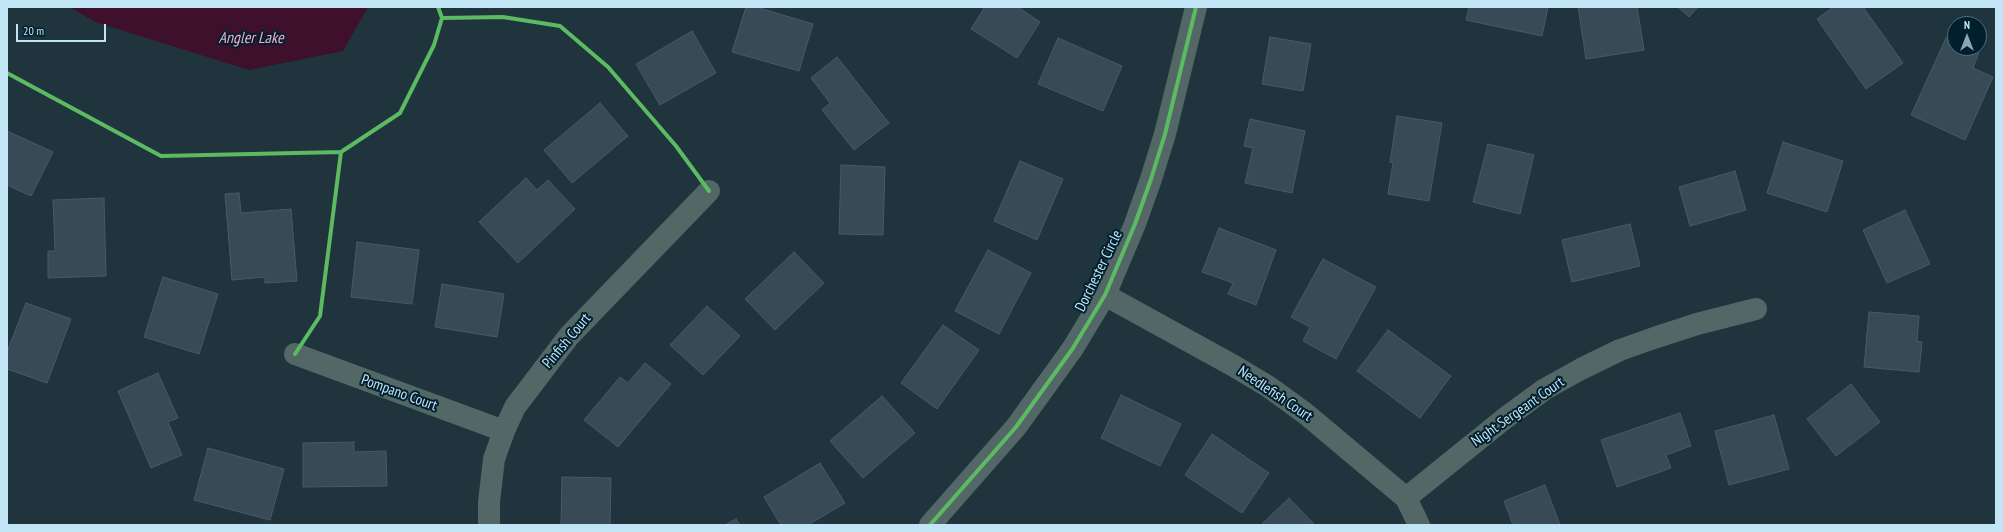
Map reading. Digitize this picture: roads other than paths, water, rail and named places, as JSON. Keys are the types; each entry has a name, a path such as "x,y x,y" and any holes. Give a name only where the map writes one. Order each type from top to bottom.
{"street":[{"name":"Dorchester Circle","path":"930,525 1016,427 1072,348 1105,295 1135,224 1151,179 1165,134 1196,7"},
{"name":"Pinfish Court","path":"489,525 489,502 494,459 504,431 515,407 569,336 709,191"},
{"name":"Needlefish Court","path":"1105,295 1269,387 1324,429 1406,498 1419,525"},
{"name":"Night Sergeant Court","path":"1406,498 1504,419 1545,389 1582,369 1620,350 1654,338 1697,324 1756,309"},
{"name":"Pompano Court","path":"295,354 504,431"}],"water":[{"name":"Angler Lake","path":"70,7 368,7 343,51 249,70 95,22"}]}
